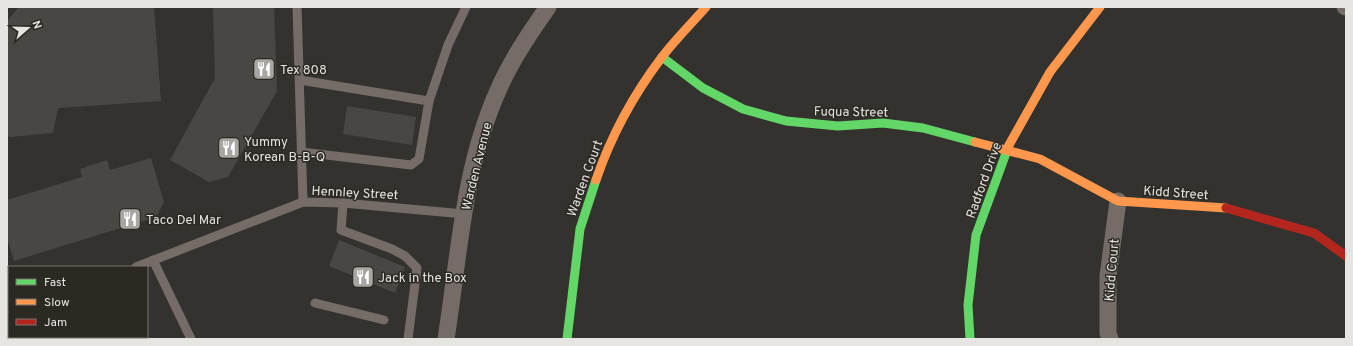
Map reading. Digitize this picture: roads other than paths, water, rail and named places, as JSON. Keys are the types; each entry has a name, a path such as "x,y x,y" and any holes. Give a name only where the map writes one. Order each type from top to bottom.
{"street":[{"name":"Warden Avenue","path":"446,339 470,177 485,125 496,94 511,64 548,7"},
{"name":"Warden Court","path":"566,339 580,229 605,153 629,107 662,57 706,7"},
{"name":"Radford Drive","path":"970,339 968,305 976,235 1006,150 1050,72 1100,7"},
{"name":"Fuqua Street","path":"662,57 703,88 736,105 786,121 838,126 883,123 923,128 1006,150"},
{"name":"Kidd Street","path":"1006,150 1040,159 1118,201 1225,208 1314,233 1346,256"},
{"name":"Kidd Court","path":"1110,339 1108,333 1108,276 1118,201"}],"lane":[{"path":"296,7 300,80 303,202"},
{"path":"301,152 411,165 419,159 429,101 448,45 466,7"},
{"path":"300,80 429,101"},
{"name":"Hennley Street","path":"138,266 270,217 303,202 343,203 464,214"},
{"path":"343,203 342,230 392,249 405,256 417,268 408,339"},
{"path":"153,260 191,339"},
{"path":"315,303 384,320"}],"place":[{"name":"Tex 808","path":"264,69"},
{"name":"Yummy Korean B-B-Q","path":"229,148"},
{"name":"Taco Del Mar","path":"130,219"},
{"name":"Jack in the Box","path":"363,277"}]}
